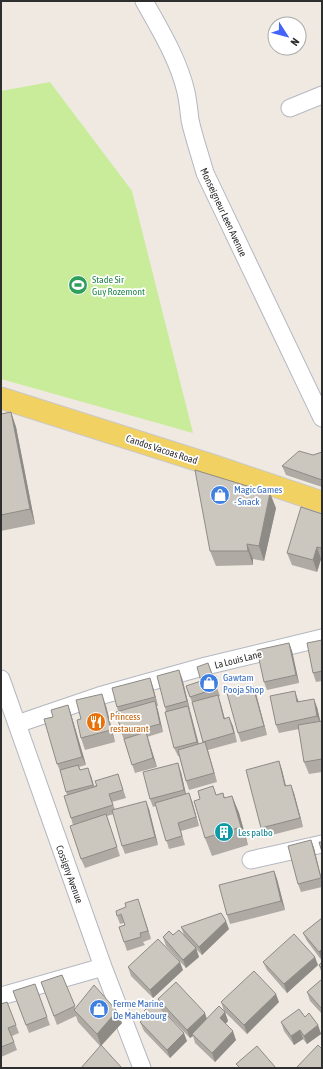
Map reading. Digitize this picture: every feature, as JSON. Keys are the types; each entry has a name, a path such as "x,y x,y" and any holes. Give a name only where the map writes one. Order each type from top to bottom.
{"main road":[{"name":"Candos Vacoas Road","path":"1,398 212,465 322,502"}],"street":[{"name":"Monseigneur Leen Avenue","path":"144,1 164,36 180,73 186,92 195,139 205,173 322,418"},
{"path":"290,108 322,95"},
{"name":"La Louis Lane","path":"17,724 99,696 206,666 322,638"},
{"name":"Cossigny Avenue","path":"2,685 103,967 142,1068"},
{"path":"251,860 322,844"},
{"path":"1,996 103,967"}],"green space":[{"name":"Stade Sir Guy Rozemont","path":"50,82 132,191 193,433 1,379 1,91"}],"building":[{"path":"11,412 30,509 1,515 1,414"},
{"path":"299,451 313,455 322,452 322,480 282,466"},
{"path":"195,470 270,493 259,546 247,544 248,551 210,551"},
{"path":"301,507 322,514 322,548 317,547 313,560 287,553"},
{"path":"322,640 322,671 313,673 307,643"},
{"path":"289,643 296,675 264,682 257,650"},
{"path":"208,663 217,688 190,697 186,686 201,681 197,667"},
{"path":"179,670 187,701 165,707 157,676"},
{"path":"150,678 155,697 117,707 112,688"},
{"path":"253,686 264,726 238,733 227,693"},
{"path":"295,691 297,702 314,699 317,716 276,725 270,696"},
{"name":"Princess restaurant","path":"102,694 111,730 81,738 77,720 81,719 76,700"},
{"path":"218,695 224,719 229,717 234,733 203,742 192,702"},
{"path":"155,701 160,724 122,734 116,712"},
{"path":"68,705 82,757 57,764 44,719 53,717 51,710"},
{"path":"188,706 197,742 174,748 165,712"},
{"path":"322,721 322,759 304,762 298,725"},
{"path":"146,732 153,758 132,765 124,739"},
{"path":"205,742 214,773 186,781 178,750"},
{"path":"279,761 285,786 291,785 300,818 261,828 246,770"},
{"path":"178,763 184,790 150,799 143,772"},
{"path":"78,765 80,770 88,768 93,785 66,792 60,770"},
{"path":"118,774 123,790 109,794 113,805 71,818 64,796 97,786 95,781"},
{"path":"213,786 216,795 223,793 224,798 232,796 241,827 205,838 194,801 200,799 198,791"},
{"path":"189,793 196,817 178,823 182,836 166,841 155,803"},
{"path":"146,801 155,837 122,846 112,810"},
{"path":"106,814 117,847 81,859 70,826"},
{"path":"311,840 321,878 298,884 288,846"},
{"path":"319,842 322,842 322,852"},
{"path":"274,871 281,901 227,915 219,885"},
{"path":"138,899 148,931 140,933 141,937 124,942 119,927 125,925 121,914 117,916 116,911 126,907 125,903"},
{"path":"221,913 226,921 199,947 181,927"},
{"path":"322,918 322,949 319,952 303,933"},
{"path":"179,930 196,948 183,960 163,937 169,931 173,935"},
{"path":"294,934 315,957 284,984 263,962"},
{"path":"158,939 180,962 150,990 128,967"},
{"path":"322,962 322,969 319,965"},
{"path":"254,971 276,994 244,1025 221,1002"},
{"path":"62,975 75,1006 54,1016 41,982"},
{"path":"322,979 322,1009 307,992"},
{"path":"176,982 205,1013 187,1030 158,999"},
{"path":"35,984 47,1017 26,1025 13,991"},
{"path":"94,985 117,1011 97,1034 74,1010"},
{"path":"154,1001 184,1033 167,1050 140,1022 148,1015 144,1011"},
{"path":"7,1002 16,1025 8,1028 14,1042 1,1047 1,1004"},
{"path":"219,1006 225,1012 220,1018 233,1031 212,1053 192,1034"},
{"path":"299,1009 305,1017 309,1013 318,1025 304,1036 300,1030 291,1036 281,1022"},
{"path":"101,1045 122,1068 81,1068"},
{"path":"318,1045 322,1049 322,1068 296,1068"},
{"path":"257,1046 276,1068 240,1068 236,1064"}],"place":[{"name":"Stade Sir Guy Rozemont","path":"78,285"},
{"name":"Magic Games - Snack","path":"220,495"},
{"name":"Gawtam Pooja Shop","path":"209,683"},
{"name":"Princess restaurant","path":"96,722"},
{"name":"Les palbo","path":"224,832"},
{"name":"Ferme Marine De Mahebourg","path":"99,1009"}]}
